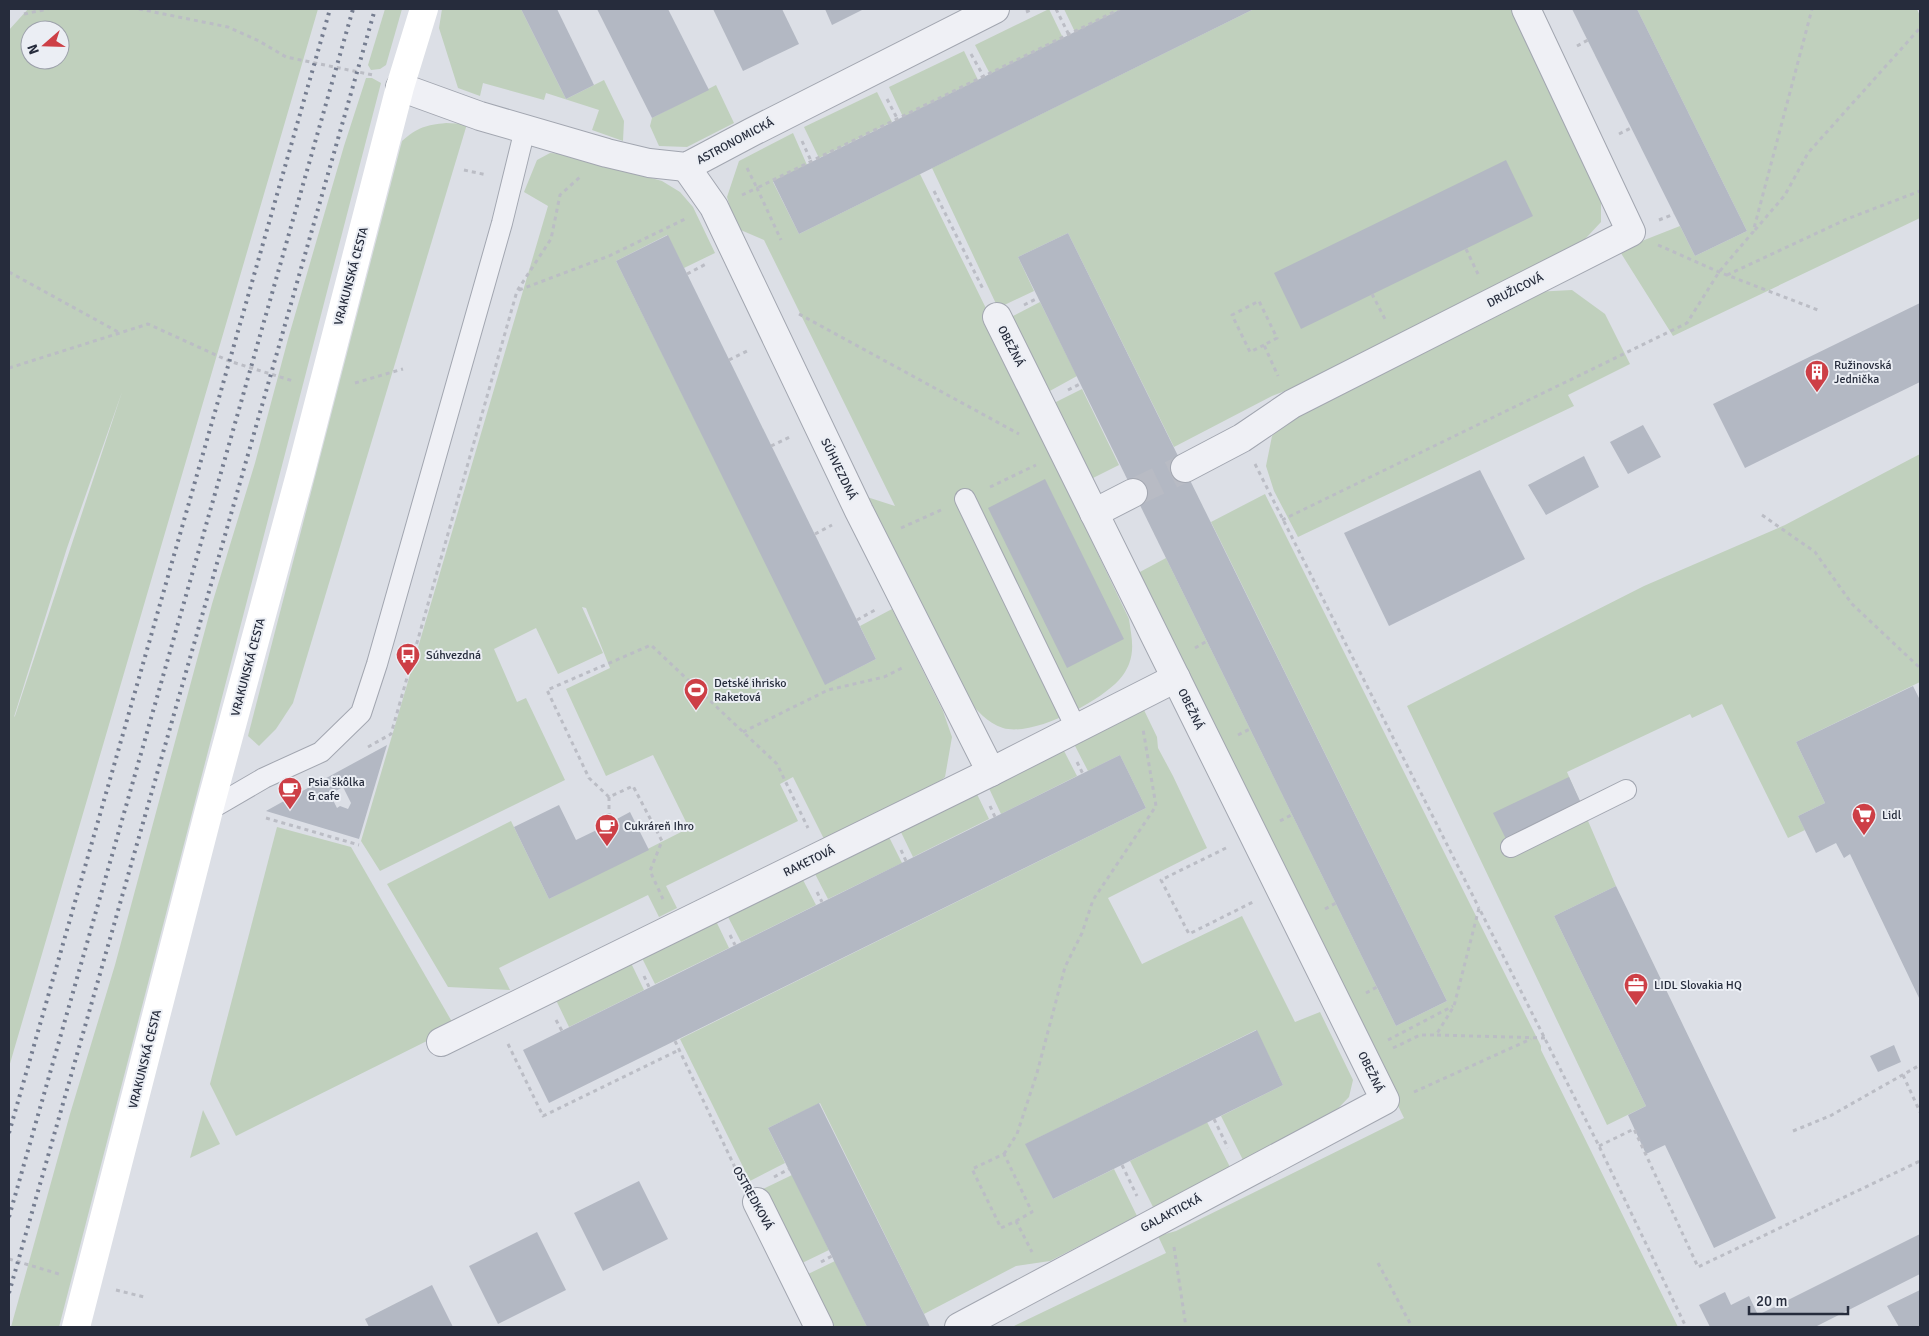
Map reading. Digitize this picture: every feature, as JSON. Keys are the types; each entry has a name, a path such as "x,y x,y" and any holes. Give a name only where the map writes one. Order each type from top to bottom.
{"main road":[{"name":"VRAKUNSKÁ CESTA","path":"76,1327 209,810 322,389 400,87 424,9"}],"street":[{"name":"ASTRONOMICKÁ","path":"400,87 480,116 607,153 650,163 686,167 995,9"},
{"path":"1526,9 1630,232"},
{"name":"SÚHVEZDNÁ","path":"686,167 714,207 859,511 990,772"},
{"name":"DRUŽICOVÁ","path":"1185,468 1242,438 1292,404 1630,232"},
{"name":"OBEŽNÁ","path":"997,317 1385,1100"},
{"path":"1094,514 1134,493"},
{"name":"RAKETOVÁ","path":"441,1042 990,772 1176,678"},
{"name":"GALAKTICKÁ","path":"958,1327 1385,1100"},
{"name":"OSTREDKOVÁ","path":"757,1202 819,1327"}],"lane":[{"path":"209,810 264,778 321,752 361,713 380,654 499,233 525,129"},
{"path":"965,499 1076,728"},
{"path":"1511,847 1626,790"}],"path":[{"path":"24,14 48,9"},
{"path":"139,9 228,27 286,57 369,73"},
{"path":"1056,9 1069,34"},
{"path":"517,291 609,256 757,188 1120,9"},
{"path":"1753,232 1812,9"},
{"path":"1282,520 1687,323 1719,272 1785,195 1808,153 1920,28"},
{"path":"970,51 984,77"},
{"path":"884,94 897,119"},
{"path":"799,136 812,161"},
{"path":"391,734 517,291 551,239 560,195 607,153"},
{"path":"757,188 781,240"},
{"path":"934,191 997,317"},
{"path":"1727,275 1847,219 1920,191"},
{"path":"1630,232 1719,272 1818,310"},
{"path":"9,272 120,333"},
{"path":"1259,301 1277,338 1264,345 1250,352 1232,314 1259,301"},
{"path":"804,315 1034,442 1064,452"},
{"path":"9,368 148,324 229,361 282,378"},
{"path":"1264,345 1292,404"},
{"path":"322,389 366,381 403,369"},
{"path":"1242,438 1599,1146 1686,1327"},
{"path":"1762,514 1815,552 1852,604 1920,668"},
{"path":"609,818 609,797 590,778 547,690 651,645 777,764 822,855"},
{"path":"743,732 828,690 884,677 931,654"},
{"path":"1004,1154 1032,1212 1001,1228 972,1169 1004,1154 1016,1134 1037,1073 1065,967 1082,934 1093,900 1156,806 1149,774 1139,696"},
{"path":"609,797 633,786 662,841 650,871 676,927"},
{"path":"1280,889 1189,934 1162,880 1293,814"},
{"path":"266,818 359,844"},
{"path":"1436,1035 1454,1006 1479,908"},
{"path":"1364,1057 1454,1006"},
{"path":"495,1016 543,1116 679,1050"},
{"path":"1364,1057 1420,1035 1545,1038"},
{"path":"1385,1100 1398,1099 1534,1037"},
{"name":"OSTREDKOVÁ","path":"675,1041 746,1191 757,1202"},
{"path":"1793,1131 1830,1116 1920,1065"},
{"path":"1903,1075 1920,1112"},
{"path":"1599,1146 1634,1128 1698,1267 1920,1161"},
{"path":"1122,1165 1160,1219 1186,1327"},
{"path":"1016,1221 1045,1280"},
{"path":"9,1259 31,1265"},
{"path":"1378,1263 1412,1327"}],"green space":[{"path":"28,9 318,9 9,1067 9,30","holes":["122,392 15,716 67,548"]},
{"path":"385,9 402,9 386,65 380,69 371,70 368,65"},
{"path":"442,9 521,9 566,99 604,80 624,121 623,141 592,130 599,110 546,93 544,100 483,83 480,96 458,88 439,28"},
{"path":"1049,9 1063,38 990,74 975,45"},
{"path":"1064,9 1121,9 1075,32"},
{"path":"1254,9 1517,9 1601,182 1601,222 1572,253 1321,377 1272,396 1174,447 1068,233 1018,257 1034,291 998,308 932,168"},
{"path":"1637,9 1917,9 1920,16 1920,218 1673,336 1619,250 1680,226 1695,256 1747,231"},
{"path":"964,51 978,80 903,117 889,87"},
{"path":"366,78 372,78 381,83 59,1327 11,1327 70,1114 115,965 212,604 255,463 288,339 344,146"},
{"path":"716,85 734,123 687,147 659,146 650,126 652,118"},
{"path":"877,92 892,122 819,158 804,127"},
{"path":"446,123 467,124 293,703 276,729 259,746 248,736 402,141 422,127"},
{"path":"793,133 807,165 773,182 799,234 920,174 1060,459 1063,481 1129,619 1132,647 1129,664 1119,680 1097,698 1065,716 1031,727 1003,728 987,719 965,697 867,497 895,506 764,240 736,228 727,197 739,161"},
{"path":"550,153 566,154 662,181 680,192 693,207 715,253 684,268 667,235 616,261 826,684 876,659 860,626 892,609 943,711 952,737 945,777 919,798 826,843 793,777 780,784 798,821 666,886 677,908 659,917 648,895 499,968 510,990 448,987 387,884 511,821 549,899 689,828 653,755 606,776 566,689 610,668 586,608 582,607 603,653 558,674 536,628 494,649 517,702 526,698 565,780 380,871 361,841 548,206 524,192 537,160"},
{"path":"1572,290 1605,314 1630,364 1568,395 1574,406 1298,537 1274,491 1266,466 1272,436 1295,412 1534,292"},
{"path":"1040,302 1077,376 1048,392 1011,317"},
{"path":"1082,389 1119,465 1091,479 1054,403"},
{"path":"1920,454 1920,682 1796,742 1825,803 1798,816 1805,830 1788,838 1722,704 1692,718 1690,714 1567,772 1616,886 1554,916 1646,1106 1607,1125 1407,706 1644,586 1785,525"},
{"path":"1265,494 1541,1046 1541,1050 1678,1327 1012,1327 1166,1253 1158,1236 1176,1231 1404,1118 1138,573 1166,558 1396,1026 1447,1001 1211,522"},
{"path":"1144,710 1157,737 1158,748 1207,848 1108,898 1142,964 1242,916 1295,1022 1320,1012 1353,1080 1349,1097 1324,1123 1244,1162 1221,1116 1283,1085 1256,1030 1026,1144 1053,1199 1114,1169 1137,1216 1050,1261 1016,1266 924,1314 820,1103 768,1128 785,1163 750,1181 680,1039 1146,808 1120,755 1088,771 1073,742 1120,717"},
{"path":"1062,747 1077,776 1001,814 987,784"},
{"path":"975,790 989,819 913,857 899,828"},
{"path":"277,827 351,847 455,1027 236,1136 210,1084"},
{"path":"887,833 902,863 828,899 813,870"},
{"path":"801,876 816,905 741,942 726,913"},
{"path":"715,919 729,948 655,984 641,956"},
{"path":"630,961 644,990 569,1027 555,998"},
{"path":"203,1110 220,1144 190,1158"},
{"path":"1207,1122 1231,1169 1153,1207 1130,1161"},
{"path":"792,1175 829,1250 798,1265 763,1189"},
{"path":"835,1261 867,1327 829,1327 804,1276"}],"building":[{"path":"521,9 557,9 594,85 566,99"},
{"path":"597,9 668,9 709,90 652,118"},
{"path":"713,9 782,9 799,44 743,71"},
{"path":"825,9 864,9 832,25"},
{"path":"1121,9 1254,9 799,234 773,181"},
{"path":"1572,9 1637,9 1747,231 1695,256"},
{"path":"1506,160 1533,216 1301,329 1274,273"},
{"path":"1068,233 1447,1001 1396,1026 1018,257"},
{"path":"668,235 876,659 825,685 616,261"},
{"name":"Ružinovská Jednička","path":"1920,303 1920,382 1745,468 1713,404"},
{"path":"1643,425 1661,457 1628,474 1610,442"},
{"path":"1584,456 1599,487 1546,515 1528,485"},
{"path":"1480,470 1525,559 1389,626 1344,533"},
{"path":"1045,479 1124,639 1067,668 988,508"},
{"name":"Lidl","path":"1913,686 1920,700 1920,1000 1850,854 1844,858 1836,843 1816,853 1798,816 1825,803 1796,742"},
{"path":"387,745 359,839 266,811","holes":["343,787 351,803 348,809 340,806 337,808 330,794"]},
{"path":"1120,755 1146,808 549,1103 523,1050"},
{"path":"1569,777 1581,803 1506,839 1493,813"},
{"path":"559,805 576,840 605,826 604,818 615,817 615,820 630,812 649,850 549,899 514,827"},
{"name":"LIDL Slovakia HQ","path":"1616,886 1776,1218 1714,1248 1665,1145 1646,1154 1628,1115 1646,1106 1554,916"},
{"path":"1257,1030 1283,1085 1053,1199 1025,1144"},
{"path":"1894,1045 1901,1062 1878,1072 1870,1056"},
{"path":"819,1103 930,1327 867,1327 768,1128"},
{"path":"639,1181 668,1239 603,1271 574,1213"},
{"path":"537,1232 566,1290 498,1324 469,1266"},
{"path":"1920,1234 1920,1274 1815,1327 1710,1327 1699,1305 1725,1292 1731,1305 1749,1296 1758,1315"},
{"path":"432,1285 453,1327 369,1327 365,1319"},
{"path":"1920,1290 1920,1327 1899,1327 1887,1306"}],"tunnel":[{"path":"1133,493 1185,468"}],"railway":[{"path":"9,1133 330,9"},
{"path":"9,1217 353,9"},
{"path":"9,1293 375,9"}],"place":[{"name":"Ružinovská Jednička","path":"1817,393"},
{"name":"Súhvezdná","path":"408,676"},
{"name":"Detské ihrisko Raketová","path":"696,711"},
{"name":"Psia škôlka & cafe","path":"290,810"},
{"name":"Lidl","path":"1864,836"},
{"name":"Cukráreň Ihro","path":"607,847"},
{"name":"LIDL Slovakia HQ","path":"1636,1006"}]}
